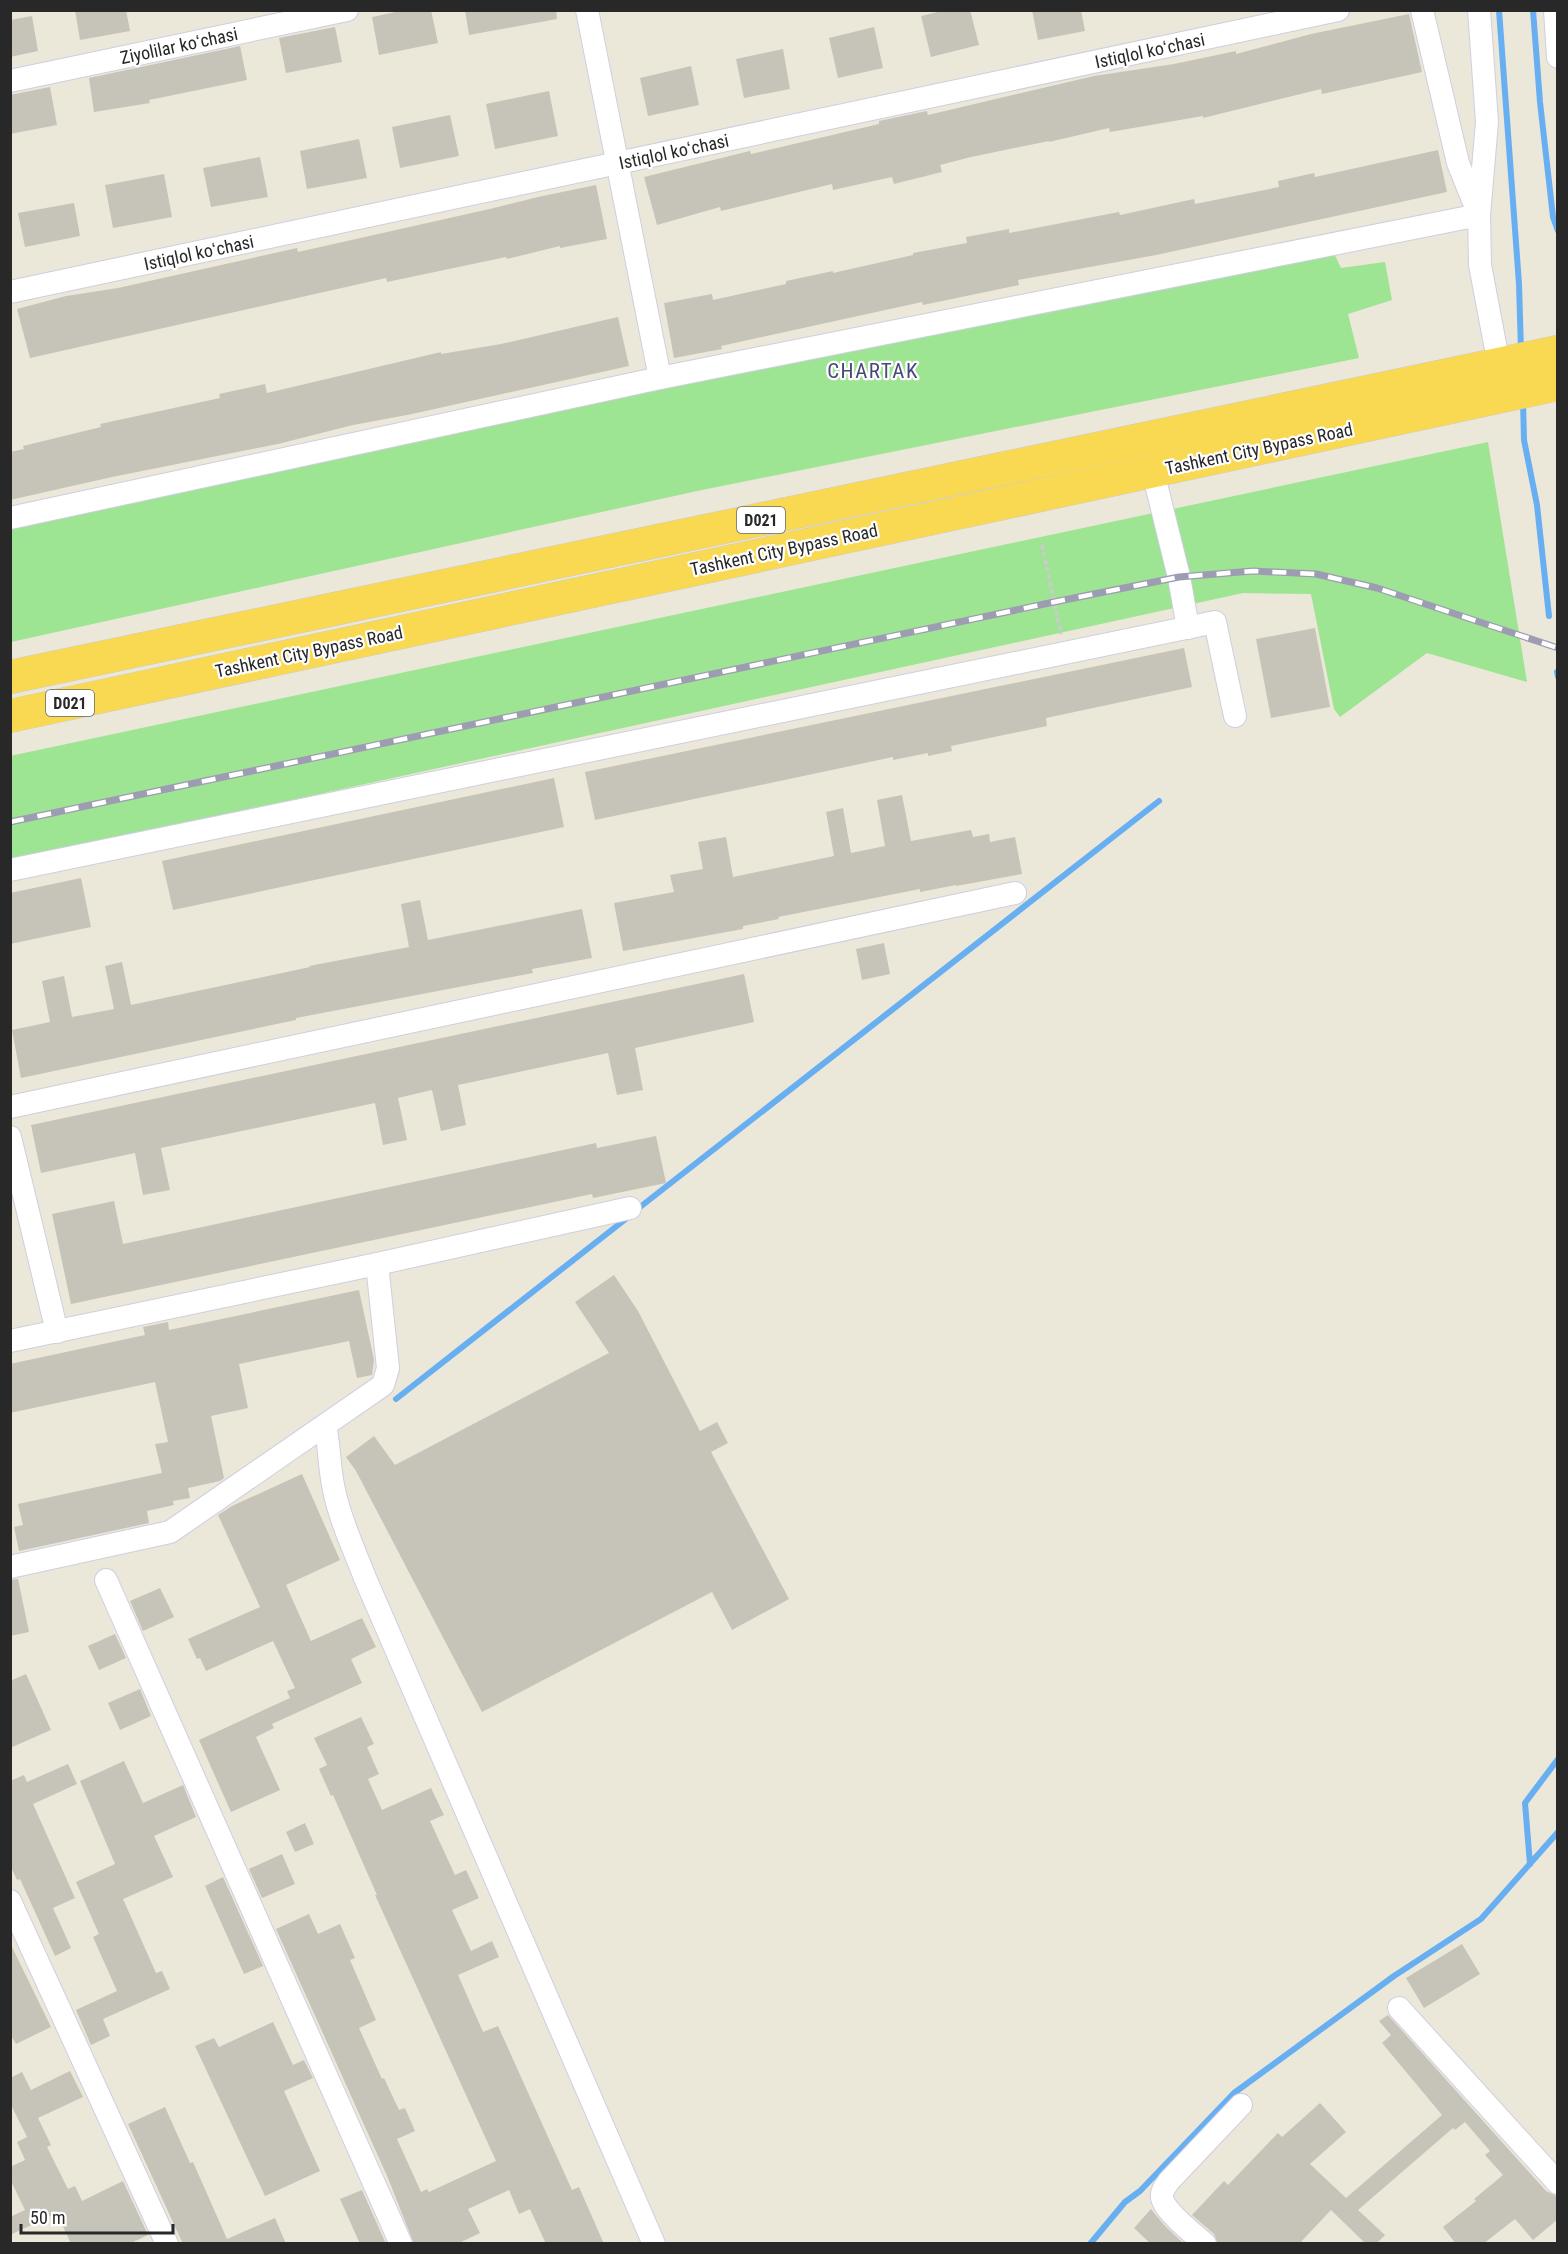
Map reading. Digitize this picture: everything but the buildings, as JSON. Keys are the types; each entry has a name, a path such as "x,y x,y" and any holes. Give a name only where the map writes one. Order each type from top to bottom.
{"highway":[{"name":"Tashkent City Bypass Road","path":"10,716 1154,471 1508,373 1557,352"},
{"name":"Tashkent City Bypass Road","path":"10,677 1508,373 1557,384"}],"street":[{"name":"Ziyolilar koʻchasi","path":"10,81 347,10"},
{"path":"587,10 660,378"},
{"name":"Istiqlol koʻchasi","path":"10,292 1338,10"},
{"path":"1422,10 1458,163 1479,215"},
{"path":"1479,10 1487,122 1479,215 1480,265 1508,373"},
{"path":"1556,13 1557,57"},
{"path":"10,518 660,378 1479,215"},
{"path":"1154,471 1188,628"},
{"path":"10,870 1215,622 1235,716"},
{"path":"10,1107 1015,893"},
{"path":"10,1137 57,1332"},
{"path":"10,1341 630,1208"},
{"path":"10,1567 170,1532 382,1385 388,1368 377,1264"},
{"path":"325,1426 336,1500 365,1578 654,2244"},
{"path":"106,1580 401,2244"},
{"path":"10,1901 167,2244"},
{"path":"1399,2008 1557,2183"},
{"path":"1205,2244 1168,2208 1162,2200 1162,2191 1241,2105"}],"path":[{"path":"1042,544 1065,653"}],"green space":[{"path":"1331,247 1341,268 1385,262 1392,300 1348,314 1359,358 697,491 11,642 10,526"},
{"path":"1488,442 1527,682 1427,653 1340,717 1334,709 1311,594 1243,593 11,861 10,756"}],"waterway":[{"path":"1499,10 1519,284 1521,351"},
{"path":"1533,10 1540,102 1553,217 1558,231"},
{"path":"1523,400 1524,440 1537,505 1549,616"},
{"path":"1557,672 1558,677"},
{"path":"635,1211 1159,801"},
{"path":"396,1399 627,1218"},
{"path":"1530,1864 1525,1803 1558,1759"},
{"path":"1090,2244 1125,2202 1140,2191 1234,2093 1394,1976 1481,1919 1558,1832"}],"railway":[{"path":"10,822 1179,577 1253,571 1316,574 1377,588 1558,648"}],"district":[{"name":"CHARTAK","path":"873,371"}]}
